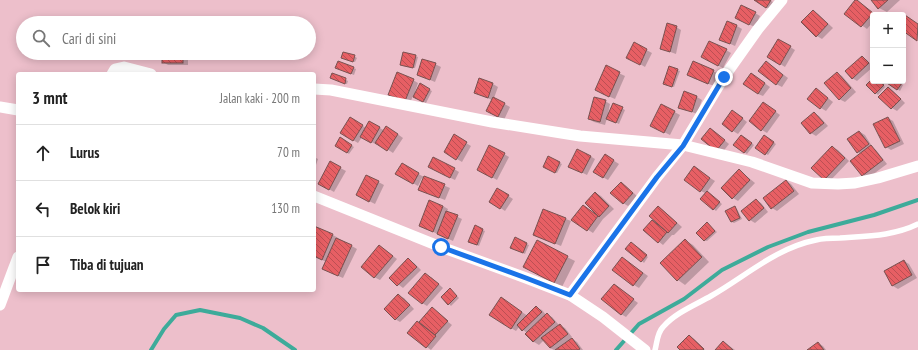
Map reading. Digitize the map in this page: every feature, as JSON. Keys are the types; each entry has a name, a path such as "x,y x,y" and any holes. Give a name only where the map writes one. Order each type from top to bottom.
{"street":[{"path":"570,295 657,177 683,146 724,77 750,40 782,0"},
{"path":"113,72 115,69 124,67 143,72"},
{"path":"316,89 331,90 492,122 566,134 683,146 752,162 812,183 855,183 918,166"},
{"path":"0,107 16,110"},
{"path":"316,197 441,247 570,295 648,350"},
{"path":"0,306 16,262"}],"lane":[{"path":"648,350 667,323 684,311 713,295 760,264 783,251 817,239 889,234 918,224"}],"building":[{"path":"754,0 771,0 766,8"},
{"path":"855,0 872,12 870,12 870,16 861,27 844,14"},
{"path":"871,0 888,0 878,9"},
{"path":"741,5 756,12 749,25 735,18"},
{"path":"813,10 828,24 816,37 801,22"},
{"path":"906,16 918,24 917,41 906,33"},
{"path":"727,21 737,25 730,44 719,40"},
{"path":"667,23 677,26 670,52 660,49"},
{"path":"778,39 791,46 780,65 767,57"},
{"path":"709,41 727,49 718,66 701,57"},
{"path":"634,42 647,49 640,65 626,58"},
{"path":"343,52 355,55 353,62 341,58"},
{"path":"403,52 416,55 413,68 400,65"},
{"path":"862,56 869,63 852,79 845,71"},
{"path":"422,59 436,63 430,80 417,75"},
{"path":"162,60 183,60 183,63 162,63"},
{"path":"338,61 354,67 351,74 335,68"},
{"path":"693,61 714,70 708,84 687,75"},
{"path":"766,61 783,75 776,85 758,71"},
{"path":"606,65 620,72 609,97 595,90"},
{"path":"669,66 678,69 672,87 663,84"},
{"path":"397,72 414,79 405,101 388,95"},
{"path":"837,72 851,88 839,100 824,83"},
{"path":"332,73 346,78 345,84 330,78"},
{"path":"751,73 765,83 758,94 743,84"},
{"path":"479,78 493,83 488,98 474,93"},
{"path":"870,81 870,84 884,85 875,94 866,85"},
{"path":"420,83 430,89 423,102 413,97"},
{"path":"888,84 901,84 897,90"},
{"path":"888,87 901,99 891,109 878,97"},
{"path":"816,88 828,98 820,109 807,99"},
{"path":"684,91 697,96 692,112 678,108"},
{"path":"493,97 505,103 498,117 486,111"},
{"path":"594,97 606,100 600,122 588,119"},
{"path":"763,102 776,111 761,131 749,121"},
{"path":"613,103 623,107 616,123 606,119"},
{"path":"661,104 675,111 664,133 650,126"},
{"path":"732,110 743,118 732,132 722,124"},
{"path":"814,112 824,123 810,134 801,123"},
{"path":"350,117 363,125 353,141 340,133"},
{"path":"888,117 900,141 885,148 873,124"},
{"path":"369,121 380,127 371,143 360,137"},
{"path":"386,126 398,134 387,151 375,143"},
{"path":"710,128 725,140 716,151 701,139"},
{"path":"859,131 869,144 857,153 847,139"},
{"path":"454,134 467,142 456,160 444,152"},
{"path":"741,135 752,143 744,153 733,145"},
{"path":"764,135 774,142 765,155 755,148"},
{"path":"340,137 352,145 347,153 335,146"},
{"path":"489,145 505,153 492,178 477,170"},
{"path":"871,145 883,160 862,176 850,161"},
{"path":"832,146 845,158 824,180 811,168"},
{"path":"577,149 591,156 582,173 568,167"},
{"path":"605,154 614,160 603,178 593,172"},
{"path":"548,156 560,162 555,173 543,167"},
{"path":"433,157 455,168 450,178 428,167"},
{"path":"330,161 341,167 329,190 318,184"},
{"path":"402,163 419,173 413,184 395,174"},
{"path":"694,166 710,178 700,192 684,180"},
{"path":"739,169 750,180 732,199 721,188"},
{"path":"366,175 379,181 369,202 356,195"},
{"path":"424,176 445,184 439,198 418,190"},
{"path":"786,180 794,191 771,209 763,198"},
{"path":"621,182 633,193 623,204 610,193"},
{"path":"497,188 509,195 500,209 489,202"},
{"path":"707,191 720,202 713,210 700,199"},
{"path":"595,192 609,206 599,217 585,203"},
{"path":"756,199 764,208 749,221 741,211"},
{"path":"429,200 443,206 433,232 419,226"},
{"path":"583,205 598,216 587,231 571,220"},
{"path":"658,206 677,223 668,233 649,216"},
{"path":"735,206 740,218 731,222 725,211"},
{"path":"543,209 566,218 555,244 533,235"},
{"path":"446,211 458,215 448,239 437,234"},
{"path":"652,220 667,232 658,243 643,230"},
{"path":"707,222 715,231 704,241 696,233"},
{"path":"475,225 483,229 477,245 468,242"},
{"path":"316,227 333,234 322,260 316,257"},
{"path":"515,237 527,243 523,253 510,248"},
{"path":"336,238 352,245 338,276 322,269"},
{"path":"685,239 702,257 677,281 660,263"},
{"path":"537,240 568,256 554,283 523,267"},
{"path":"631,242 647,255 641,262 625,249"},
{"path":"379,245 393,256 374,278 361,267"},
{"path":"622,257 643,273 633,286 612,270"},
{"path":"408,258 417,267 397,286 389,278"},
{"path":"904,260 912,275 892,286 884,271"},
{"path":"425,273 439,284 422,304 408,293"},
{"path":"614,284 634,299 621,315 601,299"},
{"path":"450,288 457,296 448,305 441,297"},
{"path":"398,294 410,305 395,320 384,309"},
{"path":"501,297 522,312 511,329 489,315"},
{"path":"536,306 542,312 522,331 517,325"},
{"path":"432,307 448,321 435,335 419,322"},
{"path":"547,313 555,322 533,342 525,334"},
{"path":"417,321 436,336 426,348 407,333"},
{"path":"560,324 568,334 550,348 541,338"},
{"path":"689,335 704,349 703,350 680,350 677,347"},
{"path":"572,338 580,349 555,350"},
{"path":"723,341 733,350 715,350"},
{"path":"818,342 824,350 807,350"}],"waterway":[{"path":"616,350 639,324 684,299 722,270 768,247 808,232 874,215 918,200"},
{"path":"151,350 164,329 176,315 200,310 240,318 263,328 295,350"}],"route":[{"path":"441,247 570,295 657,177 683,146 724,77"}]}
